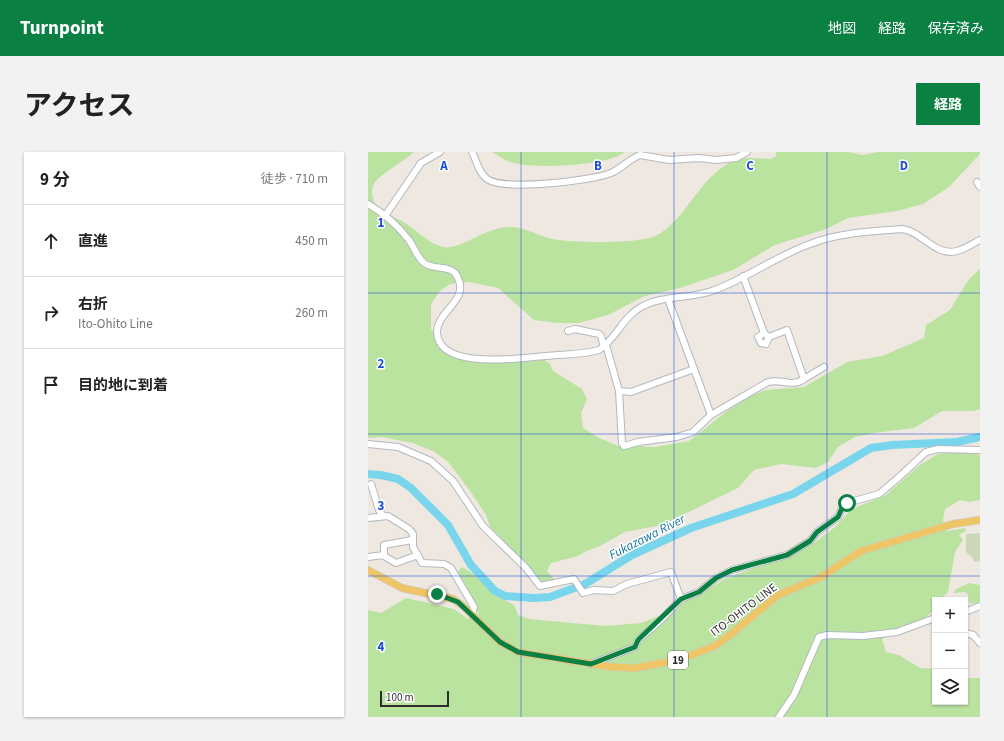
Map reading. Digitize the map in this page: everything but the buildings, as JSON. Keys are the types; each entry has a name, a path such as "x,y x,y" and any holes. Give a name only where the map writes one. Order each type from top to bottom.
{"main road":[{"name":"ITO-OHITO LINE","path":"368,570 402,588 453,599 500,642 511,650 529,655 591,664 625,668 645,668 696,654 715,646 778,596 821,577 860,551 954,524 980,520"}],"street":[{"path":"385,216 421,163 440,152"},
{"path":"472,152 482,174 487,179 493,182 528,184 591,179 613,172 640,155 669,160 699,158 716,160 736,158 747,152"},
{"path":"368,204 397,226 423,262 431,266 449,269 458,278 460,286 458,297 442,319 437,330 440,343 453,353 478,359 506,359 594,351 605,346 634,311 648,304 704,293 809,244 825,239 848,235 908,230 940,250 953,252 980,240"},
{"path":"743,276 766,335 787,330 804,379"},
{"path":"668,299 710,415"},
{"path":"568,331 575,329 599,334 601,336 619,391 620,429 622,443 624,446 638,442 677,437 693,432 710,415 768,382 774,381 794,384 824,367"},
{"path":"619,391 631,392 694,369"},
{"path":"368,444 398,447 431,460 453,481 483,526 526,568 540,586 575,580 583,593 594,590 613,591 627,584 671,572 681,599"},
{"path":"591,664 635,647 638,640 665,616 681,599 699,592 716,578 732,570 787,555 810,541 817,532 838,517 842,508 847,503 879,494 926,452 938,449 980,450"},
{"path":"371,484 379,510 383,516"},
{"path":"368,518 383,516 390,517 409,529 413,534 413,547 424,564 444,564 451,568 474,607 472,615"},
{"path":"384,555 384,545 412,540"},
{"path":"368,558 384,555 396,563 418,555"},
{"path":"968,611 980,606"},
{"path":"779,717 794,694 819,637 828,635 862,636 897,632 932,619"},
{"path":"968,634 973,635 980,643"}],"green space":[{"path":"368,152 414,152 376,181 372,191 373,199 376,206 381,211 402,221 437,245 450,247 503,227 522,229 548,238 562,240 620,242 646,239 655,236 676,220 702,187 722,167 739,159 771,159 776,156 776,152 849,152 862,155 878,152 980,152 980,154 949,187 923,204 897,211 848,218 826,229 775,245 733,270 680,288 645,296 608,315 579,323 557,323 534,320 498,288 469,282 450,284 440,291 431,304 431,329 446,354 475,359 542,358 550,364 553,371 582,389 587,399 581,413 583,428 599,438 623,448 636,446 655,447 689,441 727,411 751,396 766,390 804,387 847,362 882,356 924,338 926,325 950,310 969,279 980,269 980,409 974,411 942,411 914,428 855,437 838,447 828,462 816,468 781,464 754,470 738,488 662,525 625,532 578,556 551,563 547,571 555,580 543,583 539,581 530,568 490,527 486,515 449,463 435,452 413,443 381,437 368,438"},
{"path":"492,152 625,152 616,157 588,163 538,166 514,163 505,160"},
{"path":"969,452 980,455 980,500 970,502 960,500 945,509 943,521 947,531 965,528 966,531 959,535 963,540 955,552 948,592 943,597 932,597 932,612 923,620 882,639 886,652 899,655 920,668 932,669 932,705 968,705 968,678 980,678 980,717 368,717 368,610 381,613 406,598 454,609 468,619 479,614 457,574 461,567 473,574 492,592 514,605 518,615 529,619 605,626 641,623 664,614 729,577 776,561 814,543 835,527 852,509 886,495 920,465 938,454"},
{"path":"980,533 980,561 974,562 973,558 966,552 966,534"},
{"path":"969,583 980,585 980,602 972,604 965,592 954,593 956,589"}],"waterway":[{"name":"Fukazawa River","path":"368,474 398,479 411,488 448,525 471,565 495,591 505,596 534,598 550,597 585,584 632,555 691,528 793,494 871,448 892,445 957,442 980,437"}],"route":[{"path":"437,594 446,596 458,602 500,642 511,650 529,655 591,664 635,647 638,640 681,599 699,592 716,578 732,570 755,566 787,555 810,541 817,532 838,517 842,508 847,503"}]}
